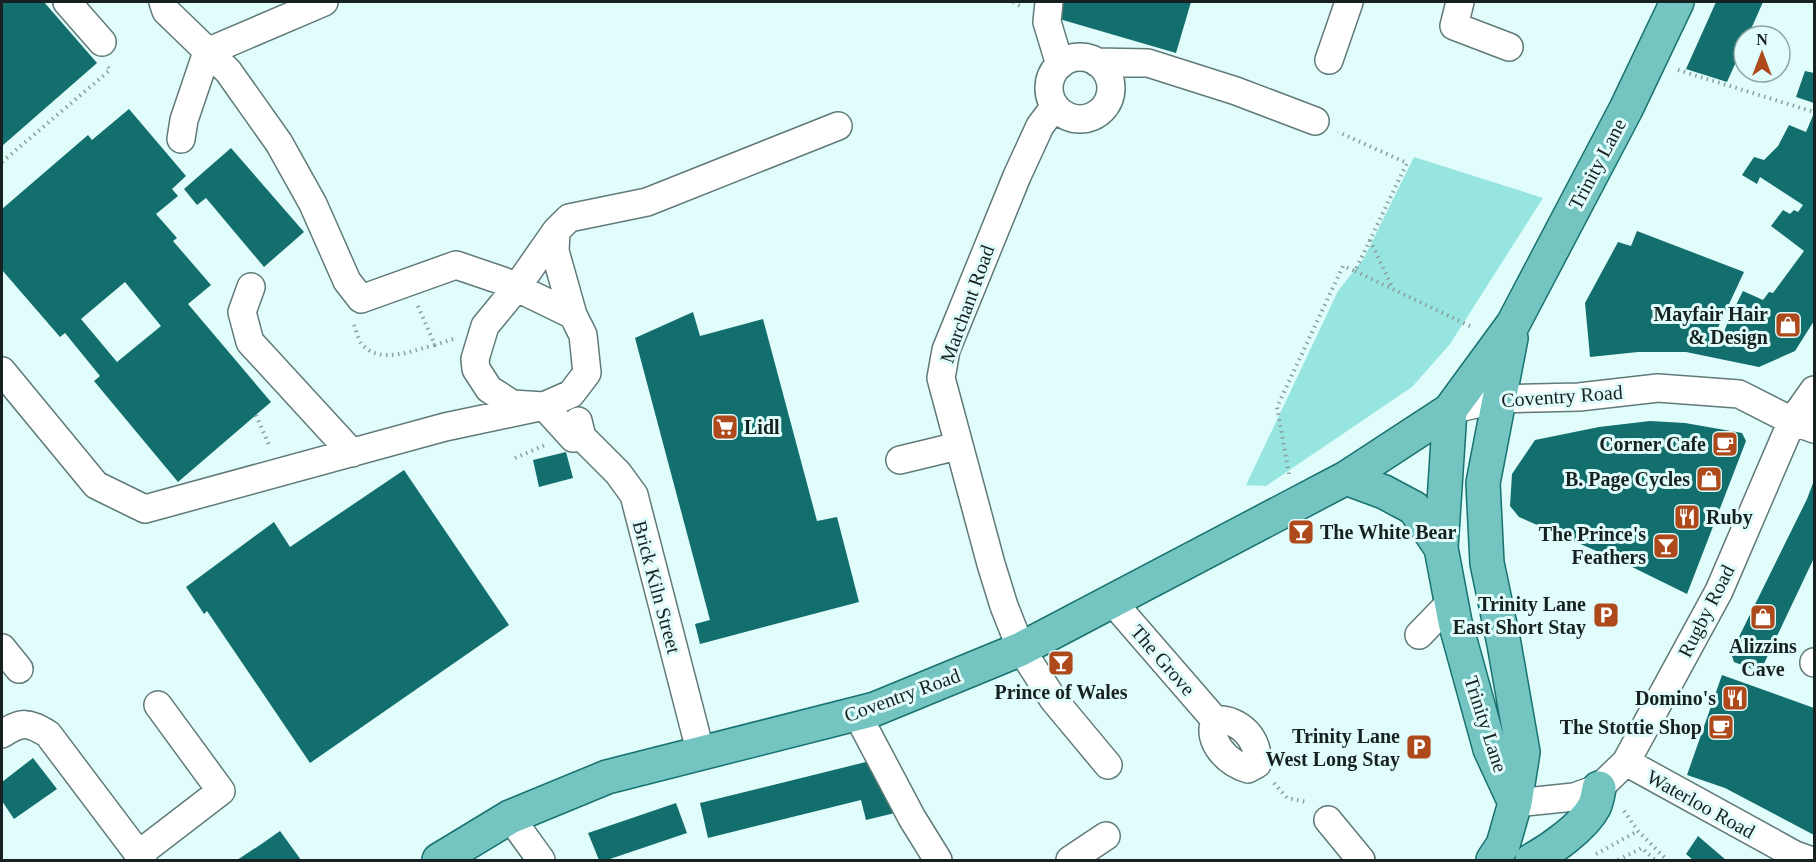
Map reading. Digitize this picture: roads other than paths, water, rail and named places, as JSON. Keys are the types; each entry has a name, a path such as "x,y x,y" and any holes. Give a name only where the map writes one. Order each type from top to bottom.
{"main road":[{"name":"Trinity Lane","path":"1515,803 1490,749 1451,602 1441,548 1442,501 1450,410 1508,333 1626,110 1677,2"},
{"name":"Trinity Lane","path":"1508,333 1483,483 1487,563 1523,752 1515,803"},
{"name":"Coventry Road","path":"439,861 510,817 607,777 875,709 1021,649 1346,478 1450,410"},
{"path":"1346,478 1384,492 1414,508 1441,548"},
{"name":"Rugby Road","path":"1532,861 1583,822 1595,806 1602,786"},
{"path":"1493,861 1503,844 1515,803"}],"street":[{"path":"67,2 102,42"},
{"path":"163,2 166,11 228,71 279,142 313,204 347,281 361,299 456,266 517,287 573,315"},
{"path":"181,139 184,120 207,52 324,2"},
{"path":"1049,2 1047,22 1060,65"},
{"path":"1329,60 1349,2"},
{"path":"1460,2 1454,26 1509,47"},
{"path":"1096,62 1104,69 1110,81 1111,92 1105,107 1097,114 1081,119 1070,118 1061,113 1050,97 1049,86 1053,73 1069,59 1080,57 1096,62 1148,63 1236,91 1315,121"},
{"name":"Marchant Road","path":"1055,106 1040,126 1017,176 946,350 941,378 1001,595 1021,649 1053,699 1108,765"},
{"path":"544,406 512,404 489,389 471,370 484,326 517,287 556,231 569,218 647,202 838,126"},
{"path":"2,371 96,485 145,509 445,427 544,406 570,394 587,372 583,335 573,315 555,251 556,231"},
{"path":"252,287 242,312 250,342 352,453"},
{"name":"Coventry Road","path":"1450,410 1498,399 1579,397 1658,388 1739,394 1803,425"},
{"name":"Rugby Road","path":"1515,803 1574,797 1602,786 1626,762 1719,591 1761,490 1803,425 1815,390"},
{"path":"570,394 579,435"},
{"name":"Brick Kiln Street","path":"544,406 579,435 618,473 634,495 700,754"},
{"path":"900,460 958,446"},
{"name":"The Grove","path":"1111,600 1215,720 1212,727 1213,737 1228,758 1237,766 1248,769 1257,764"},
{"path":"1419,635 1451,602"},
{"path":"2,648 19,669"},
{"path":"2,734 13,727 31,724 48,734 141,857 221,791 158,705"},
{"path":"857,714 912,818 938,861"},
{"name":"Waterloo Road","path":"1626,762 1809,861"},
{"path":"510,817 541,861"},
{"path":"1328,820 1361,861"},
{"path":"1070,861 1106,836"}],"place":[{"name":"Mayfair Hair & Design","path":"1788,325"},
{"name":"Lidl","path":"725,427"},
{"name":"Corner Cafe","path":"1725,444"},
{"name":"B. Page Cycles","path":"1709,479"},
{"name":"Ruby","path":"1687,517"},
{"name":"The White Bear","path":"1301,532"},
{"name":"The Prince's Feathers","path":"1666,546"},
{"name":"Trinity Lane East Short Stay","path":"1606,615"},
{"name":"Alizzins Cave","path":"1763,617"},
{"name":"Prince of Wales","path":"1061,663"},
{"name":"Domino's","path":"1735,698"},
{"name":"The Stottie Shop","path":"1721,727"},
{"name":"Trinity Lane West Long Stay","path":"1419,747"}]}
